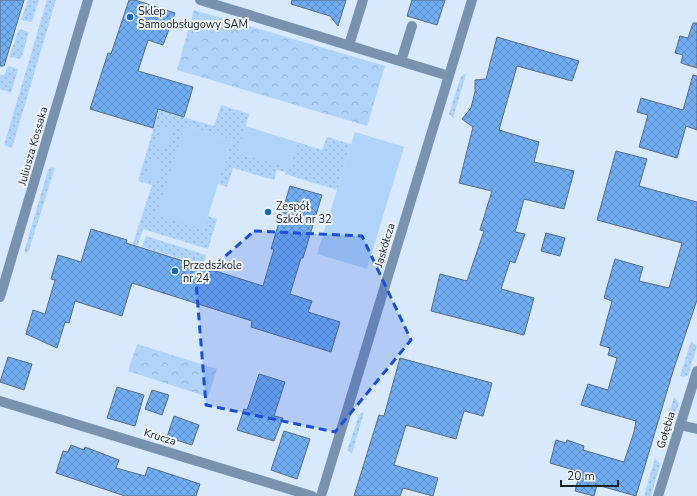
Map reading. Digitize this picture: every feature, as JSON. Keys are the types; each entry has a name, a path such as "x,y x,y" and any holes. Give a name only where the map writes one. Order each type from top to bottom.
{"street":[{"name":"Juliusza Kossaka","path":"0,298 88,0"},
{"path":"200,0 449,76"},
{"path":"349,45 363,0"},
{"name":"Jaskółcza","path":"321,496 472,0"},
{"path":"401,61 412,26"},
{"name":"Gołębia","path":"658,496 697,371"},
{"name":"Krucza","path":"0,401 312,496"},
{"path":"680,425 697,429"}],"highlighted area":[{"path":"254,231 362,236 411,340 335,432 206,405 196,282"}],"green space":[{"path":"28,0 39,0 32,22 21,20"},
{"path":"47,0 56,0 12,148 4,145"},
{"path":"194,10 385,66 367,126 177,70"},
{"path":"19,29 29,32 21,59 9,57"},
{"path":"8,66 18,69 11,93 0,89 0,75 4,75"},
{"path":"466,74 453,118 449,114 461,76"},
{"path":"221,105 249,114 238,153 289,167 297,142 322,150 327,137 351,144 337,190 285,174 286,172 277,170 274,180 233,168 227,187 218,184 232,140 185,125 204,229 208,216 217,219 208,249 143,229 124,287 119,286 152,185 138,181 159,110 214,126"},
{"path":"185,125 232,140 204,229 156,215"},
{"path":"161,126 173,129 167,148 156,145"},
{"path":"245,126 297,142 289,168 238,153"},
{"path":"355,132 404,147 367,269 317,254"},
{"path":"151,160 163,164 157,183 145,179"},
{"path":"52,167 55,168 28,253 24,252 48,170"},
{"path":"146,236 206,255 203,265 142,247"},
{"path":"691,341 697,346 688,376 683,377 680,376"},
{"path":"137,344 217,369 208,397 128,371"},
{"path":"674,397 679,403 667,444 659,445"},
{"path":"364,412 352,454 347,450 360,413"},
{"path":"655,458 660,464 651,496 644,496"}],"building":[{"path":"0,0 24,0 4,66 0,66"},
{"path":"129,0 135,0 175,13 163,45 148,40 138,71 193,87 184,117 158,109 153,128 90,109 108,53 111,54"},
{"path":"292,0 346,0 338,26 330,16 291,4"},
{"path":"412,0 445,0 437,25 407,16"},
{"path":"693,23 697,23 697,68 681,63 683,55 675,53 680,36 688,38"},
{"path":"497,37 579,61 572,81 517,66 499,130 539,142 534,162 574,171 564,209 524,199 515,232 525,234 515,263 510,261 501,289 534,298 524,335 431,311 440,274 467,281 484,231 480,230 492,191 459,183 473,127 462,119 471,108 475,92 475,80 486,79"},
{"path":"693,75 697,76 697,130 686,126 677,158 639,147 648,115 637,112 641,98 683,110"},
{"path":"616,151 647,159 639,186 697,202 697,300 673,371 636,496 597,485 594,496 575,491 580,472 550,463 556,440 566,443 567,440 584,446 583,450 624,462 634,432 636,421 581,405 588,384 608,390 617,358 608,355 610,348 600,345 612,301 604,298 615,259 643,267 639,281 669,288 682,243 597,220"},
{"path":"290,186 322,195 303,258 301,258 290,294 312,301 308,312 340,322 331,352 251,327 252,321 132,283 122,316 75,301 69,323 65,322 57,348 26,334 33,310 45,314 55,280 51,279 58,255 81,262 91,229 127,240 126,243 263,286 274,249 271,249"},
{"path":"546,233 565,238 560,256 541,251"},
{"path":"8,357 32,364 24,390 0,382"},
{"path":"400,358 492,383 483,416 464,411 456,439 406,425 394,465 438,478 433,496 403,488 400,496 354,496 379,415 384,416"},
{"path":"259,374 285,382 274,416 283,418 274,441 237,430 244,409 247,410"},
{"path":"117,387 144,395 135,426 107,418"},
{"path":"152,390 169,395 162,415 145,409"},
{"path":"174,416 199,425 192,445 167,437"},
{"path":"284,431 310,439 297,479 271,470"},
{"path":"71,445 84,450 85,447 119,460 116,468 145,476 148,467 200,484 196,496 125,496 56,473 63,451 68,452"}],"place":[{"name":"Sklep Samoobsługowy SAM","path":"130,17"},
{"name":"Zespół Szkół nr 32","path":"268,212"},
{"name":"Przedszkole nr 24","path":"175,271"}]}
